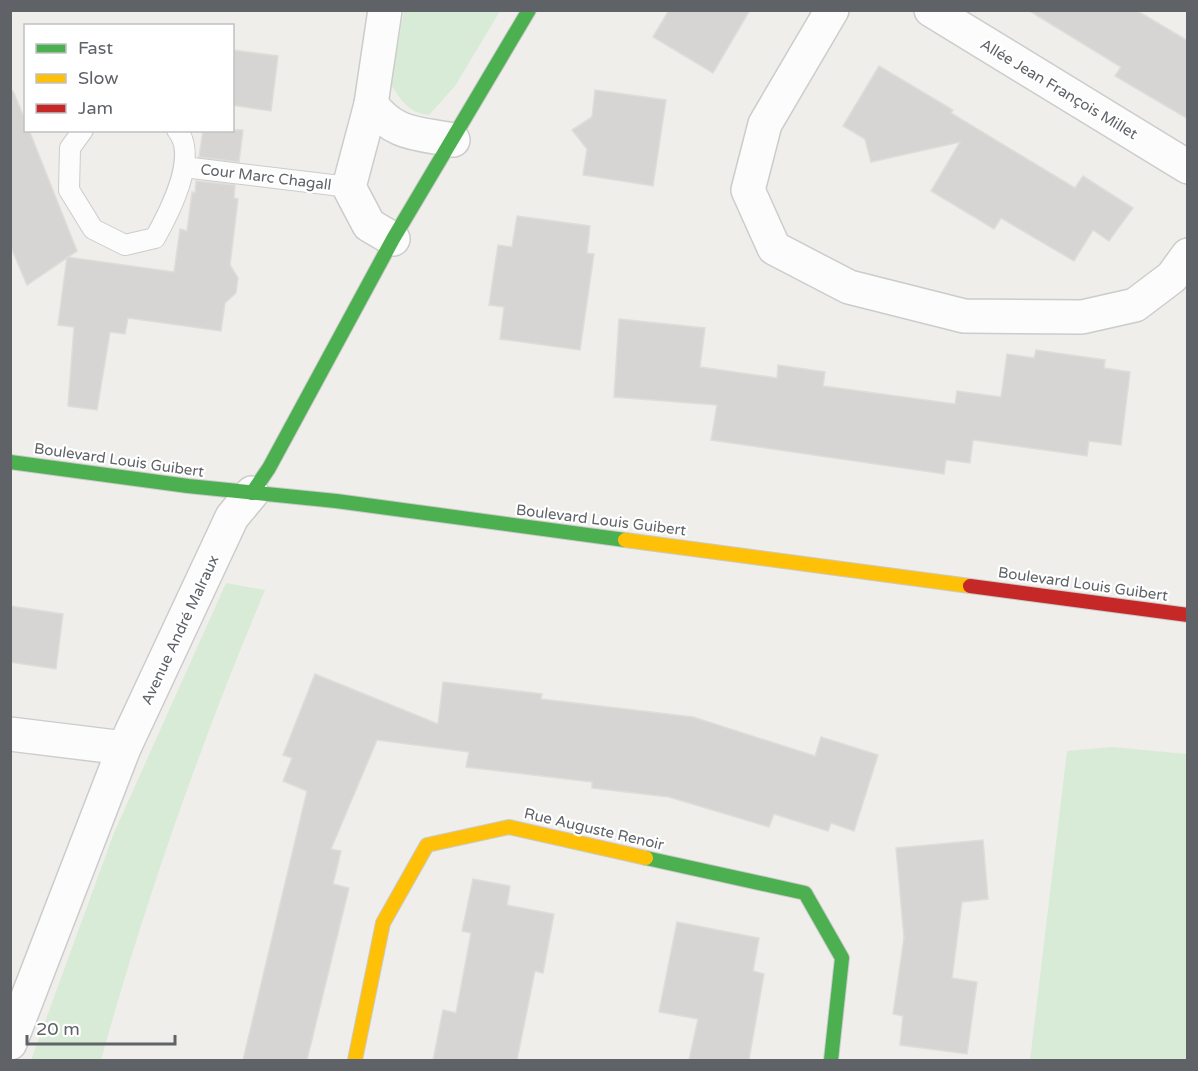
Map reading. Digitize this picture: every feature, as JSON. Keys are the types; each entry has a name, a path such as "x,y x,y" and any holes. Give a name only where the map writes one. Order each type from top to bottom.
{"street":[{"path":"385,10 371,104 349,187 369,225 393,239"},
{"name":"Avenue André Malraux","path":"10,1043 124,748 232,517 269,468 393,239 529,10"},
{"path":"832,10 765,124 748,190 774,248 849,287 964,316 1082,316 1135,305 1172,277 1188,255"},
{"name":"Allée Jean François Millet","path":"930,10 1188,166"},
{"path":"371,104 384,122 406,132 453,140"},
{"name":"Boulevard Louis Guibert","path":"10,462 252,493 336,501 1188,615"},
{"path":"10,734 124,748"},
{"name":"Rue Auguste Renoir","path":"355,1060 384,923 427,845 509,827 805,893 842,958 831,1060"}],"lane":[{"name":"Cour Marc Chagall","path":"82,132 70,148 69,190 93,229 125,245 155,238 171,209 184,167 183,137 179,132"},
{"name":"Cour Marc Chagall","path":"184,167 349,187"}],"green space":[{"path":"404,11 500,11 455,86 429,115 411,109 391,85"},
{"path":"226,583 265,590 196,764 136,940 101,1060 31,1060 114,833"},
{"path":"1112,747 1187,754 1187,1060 1030,1060 1067,751"}],"building":[{"path":"669,10 750,10 713,73 653,37"},
{"path":"1028,10 1136,10 1188,41 1188,119 1115,76 1121,67"},
{"path":"234,50 278,56 271,111 234,105"},
{"path":"879,66 953,110 951,113 1075,188 1083,176 1133,208 1109,241 1093,230 1074,261 1001,218 994,229 931,191 960,142 871,162 865,139 843,126"},
{"path":"595,90 666,100 653,186 583,175 587,149 572,130 592,117"},
{"path":"10,91 13,91 24,117 24,132 30,132 77,251 27,285 10,245"},
{"path":"243,130 239,162 199,157 203,132"},
{"path":"196,181 235,185 234,198 238,199 230,265 238,278 236,293 225,303 221,331 128,318 125,334 110,332 97,410 68,406 74,327 58,325 67,257 174,272 180,229 187,231 192,192 195,193"},
{"path":"517,216 590,226 587,253 594,254 580,350 500,339 504,307 489,305 498,245 512,247"},
{"path":"619,319 705,328 700,367 777,378 778,365 825,372 823,386 955,404 957,391 1001,397 1007,354 1034,358 1036,350 1105,360 1104,368 1130,372 1121,445 1089,441 1087,456 973,440 970,463 946,460 944,474 711,440 717,405 614,397"},
{"path":"10,606 63,614 56,669 10,662"},
{"path":"315,674 438,724 443,682 542,694 541,699 693,717 815,756 821,737 878,755 854,831 831,823 828,831 774,814 769,827 669,797 592,788 592,782 466,767 469,752 377,740 331,849 341,851 333,884 349,888 307,1060 243,1060 307,791 283,781 292,758 283,755"},
{"path":"983,840 988,899 962,902 952,978 977,982 967,1054 900,1045 903,1016 893,1014 904,938 896,848"},
{"path":"473,879 510,886 507,905 554,914 543,973 535,971 517,1060 433,1060 443,1010 456,1013 471,933 462,931"},
{"path":"677,922 759,938 753,971 764,974 749,1060 689,1060 698,1019 659,1012"}],"traffic: fast":[{"path":"252,493 269,468 393,239 529,10"},
{"path":"10,462 188,486 336,501 625,540"},
{"path":"646,858 805,893 842,958 831,1060"}],"traffic: slow":[{"path":"625,540 970,586"},
{"path":"355,1060 383,923 427,845 509,827 646,858"}],"traffic: jam":[{"path":"970,586 1188,615"}]}
